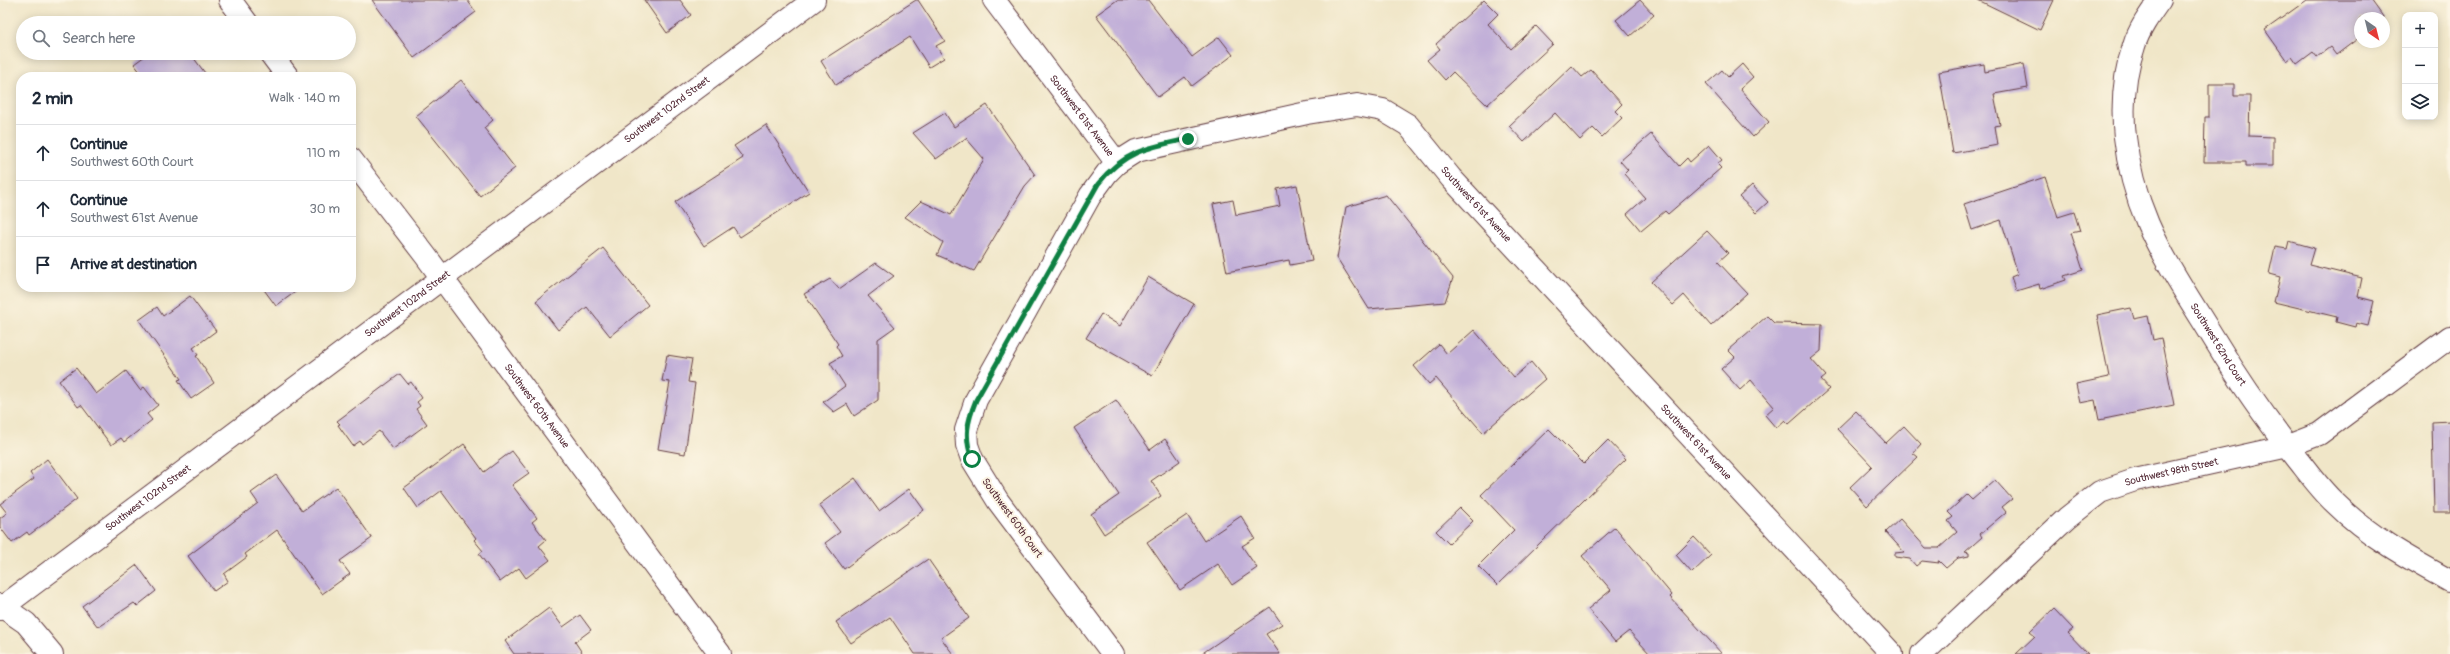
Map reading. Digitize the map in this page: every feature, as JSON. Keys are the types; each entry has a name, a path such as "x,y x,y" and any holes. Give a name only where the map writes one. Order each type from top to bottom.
{"street":[{"path":"230,0 242,16"},
{"name":"Southwest 61st Avenue","path":"994,0 1118,163 1128,155 1146,148 1314,112 1357,105 1383,110 1408,125 1422,140 1461,189 1892,654"},
{"name":"Southwest 62nd Court","path":"2160,0 2140,32 2129,61 2124,106 2127,150 2142,209 2160,247 2224,354 2288,446 2325,494 2344,512 2390,546 2450,581"},
{"name":"Southwest 102nd Street","path":"1,607 442,278 806,3"},
{"path":"275,60 284,72"},
{"name":"Southwest 60th Court","path":"1113,654 989,487 972,459 967,444 966,430 976,400 1058,253 1098,184 1118,163"},
{"name":"Southwest 60th Avenue","path":"356,166 442,278 720,654"},
{"name":"Southwest 98th Street","path":"1922,654 2067,518 2100,492 2135,480 2288,446 2319,434 2450,337"},
{"path":"1,607 26,623 52,654"}],"building":[{"path":"372,0 467,0 476,12 414,58"},
{"path":"644,0 680,0 691,15 667,33"},
{"path":"918,0 945,41 936,46 944,58 929,67 910,37 836,85 821,61"},
{"path":"1117,0 1148,0 1192,57 1219,37 1233,55 1192,86 1185,77 1158,97 1096,15"},
{"path":"1484,0 1498,14 1488,24 1511,49 1536,26 1553,44 1487,105 1453,72 1445,80 1427,60 1440,49 1436,44"},
{"path":"1640,0 1654,15 1630,36 1616,20"},
{"path":"1978,0 2054,0 2040,30"},
{"path":"2307,0 2371,0 2380,12 2354,12 2354,42 2336,55 2330,47 2317,57 2313,52 2297,64 2292,57 2287,61 2265,30"},
{"path":"139,60 195,60 204,72 140,72 134,64"},
{"path":"1742,64 1753,77 1740,89 1769,122 1753,137 1706,84 1722,70 1728,77"},
{"path":"1984,64 1985,72 2024,64 2028,88 1994,94 2000,125 1995,126 1998,145 1953,153 1939,72"},
{"path":"1572,66 1582,77 1591,70 1622,104 1615,111 1622,118 1602,137 1593,128 1580,140 1555,113 1524,142 1509,126"},
{"path":"461,80 493,120 484,128 515,168 480,196 416,116"},
{"path":"2209,84 2234,84 2234,96 2250,96 2249,136 2273,137 2273,166 2246,166 2246,162 2204,162 2205,117 2209,117"},
{"path":"987,105 1035,175 1025,186 974,271 937,255 943,242 905,217 921,201 951,215 984,159 966,138 936,159 913,133 945,113 954,127"},
{"path":"766,125 809,192 740,237 733,227 704,246 675,202 743,158 734,146"},
{"path":"1651,134 1679,166 1687,158 1690,162 1709,145 1722,160 1717,164 1721,168 1668,214 1665,211 1641,231 1627,214 1645,198 1624,174 1628,170 1620,161"},
{"path":"2045,177 2058,217 2074,212 2080,231 2071,233 2083,270 2064,276 2066,280 2040,289 2039,284 2016,291 2011,277 2018,274 2001,220 1972,230 1964,204"},
{"path":"1297,185 1312,261 1290,265 1289,260 1227,272 1213,204 1233,200 1236,215 1280,206 1277,189"},
{"path":"1752,185 1768,202 1756,213 1739,197"},
{"path":"1386,195 1453,278 1445,302 1369,309 1337,258 1346,207"},
{"path":"1707,231 1728,253 1718,262 1747,293 1711,326 1684,295 1673,305 1651,282"},
{"path":"2289,241 2314,248 2309,265 2362,278 2358,297 2374,301 2368,326 2356,323 2355,327 2336,322 2337,317 2274,302 2280,277 2269,274 2275,247 2287,249"},
{"path":"603,248 648,305 610,336 587,307 558,330 536,301"},
{"path":"876,263 894,276 868,296 895,327 878,339 878,400 854,416 847,404 834,412 823,402 845,386 830,363 842,356 836,346 838,344 804,294 830,279 839,289"},
{"path":"1148,277 1194,304 1152,376 1086,338 1101,314 1120,326"},
{"path":"266,292 295,292 276,306"},
{"path":"190,296 216,331 193,348 198,355 196,356 214,383 191,399 178,380 181,379 139,320 157,307 163,316"},
{"path":"2131,308 2134,319 2148,316 2153,340 2161,338 2174,405 2099,420 2095,400 2080,403 2076,384 2109,377 2097,315"},
{"path":"1767,316 1774,323 1822,324 1821,351 1811,359 1826,376 1821,380 1829,389 1789,424 1785,420 1776,428 1765,415 1774,407 1751,380 1740,390 1721,369 1735,357 1728,350"},
{"path":"1474,330 1514,377 1531,362 1545,379 1483,433 1436,378 1429,384 1414,366 1439,344 1447,354"},
{"path":"667,355 692,359 688,382 695,383 685,454 658,449 670,382 662,381"},
{"path":"76,368 96,394 126,371 140,390 144,387 158,405 147,414 152,420 124,442 121,438 111,445 81,405 78,407 59,381"},
{"path":"400,374 408,384 411,382 422,398 417,402 420,406 416,409 427,424 393,449 379,431 362,444 360,441 353,446 338,425 340,424 337,421"},
{"path":"1116,400 1150,450 1165,439 1180,461 1151,481 1161,496 1104,534 1091,514 1119,495 1074,428"},
{"path":"1856,411 1886,443 1904,426 1921,444 1913,453 1918,457 1867,506 1850,487 1872,466 1837,429"},
{"path":"2450,421 2450,513 2434,513 2432,422"},
{"path":"1549,429 1584,464 1608,440 1626,459 1497,585 1478,566 1514,530 1481,495"},
{"path":"464,444 484,472 512,451 529,473 512,485 537,518 532,522 546,540 539,546 550,560 526,578 519,568 500,582 479,554 483,551 474,540 476,538 441,491 418,508 404,488"},
{"path":"47,459 77,499 29,535 27,532 12,543 0,527 0,518 7,513 0,504 34,479 30,473"},
{"path":"276,475 302,511 336,487 372,538 340,561 350,574 322,594 277,530 245,554 247,557 224,574 228,581 214,591 188,556 258,503 251,493"},
{"path":"855,478 879,511 909,489 924,510 844,569 825,543 840,532 819,505"},
{"path":"1995,480 2012,499 2002,507 2006,512 1980,534 1982,537 1965,552 1969,553 1969,556 1958,558 1946,568 1939,561 1939,563 1922,561 1916,566 1910,559 1895,557 1895,553 1904,552 1886,532 1900,519 1926,548 1939,548 1957,532 1948,521 1953,517 1948,512 1967,495 1972,500"},
{"path":"1460,508 1473,521 1449,544 1436,531"},
{"path":"1187,515 1204,541 1241,516 1255,538 1242,546 1257,568 1232,585 1218,564 1180,590 1147,542"},
{"path":"1615,527 1672,595 1670,597 1722,654 1650,654 1629,631 1615,642 1588,609 1611,590 1582,556"},
{"path":"1694,537 1711,555 1692,573 1676,555"},
{"path":"928,559 969,618 941,638 953,654 915,654 890,617 851,643 836,622"},
{"path":"137,565 156,591 137,606 134,603 98,627 82,606"},
{"path":"1270,607 1282,624 1266,634 1280,654 1201,654"},
{"path":"549,608 563,627 580,615 591,630 575,642 583,654 514,654 505,641"},
{"path":"2054,609 2073,629 2068,633 2088,654 2016,654 2035,636 2030,632"}],"route":[{"path":"972,459 967,444 966,430 969,417 976,400 1098,184 1107,173 1128,155 1146,148 1188,139"}]}
